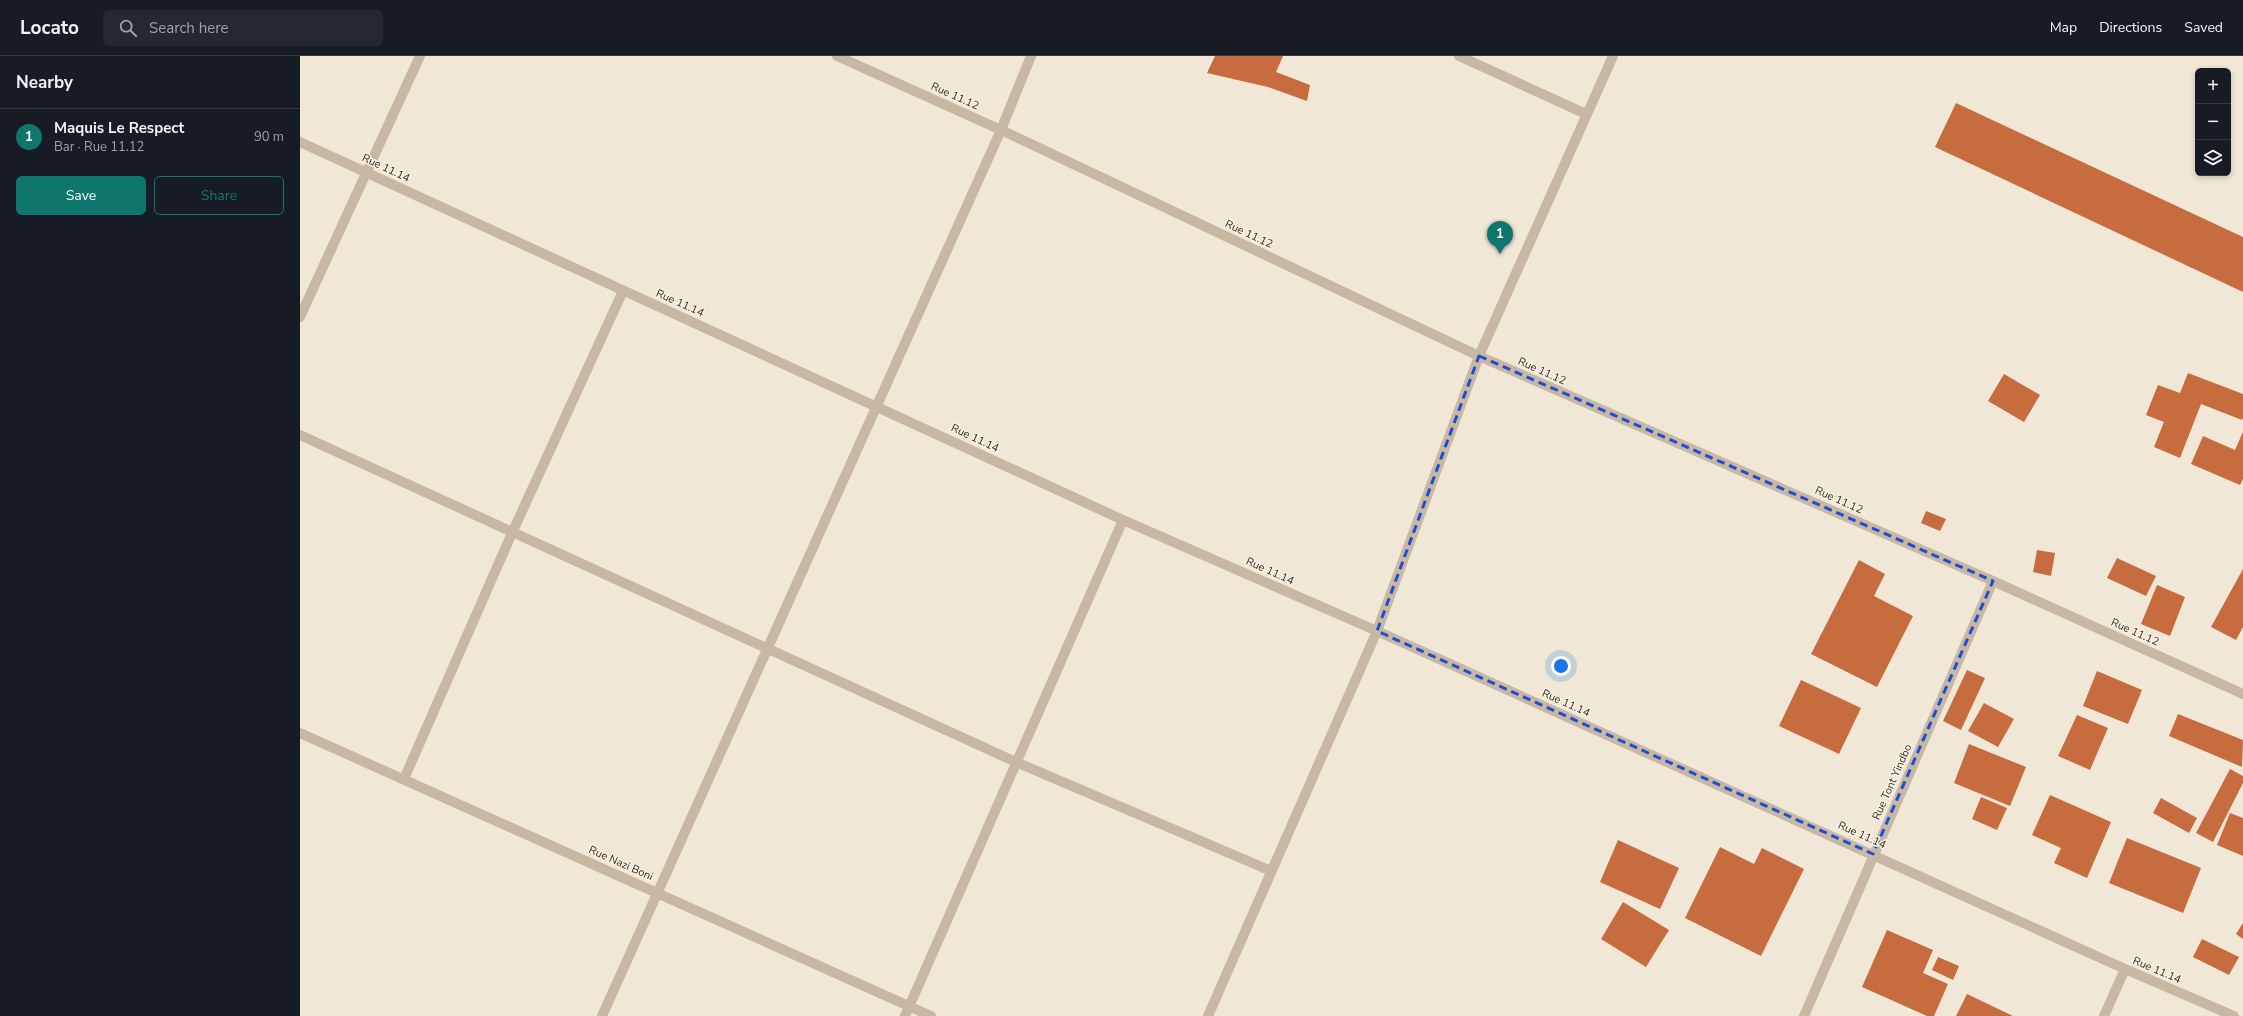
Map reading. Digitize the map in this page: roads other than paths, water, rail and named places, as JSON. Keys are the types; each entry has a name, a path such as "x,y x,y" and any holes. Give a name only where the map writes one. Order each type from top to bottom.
{"street":[{"path":"300,317 420,56"},
{"name":"Rue 11.12","path":"838,56 1001,130 1479,356 1994,581 2243,694"},
{"path":"602,1016 1001,130 1031,56"},
{"path":"1459,56 1586,114"},
{"path":"1208,1016 1377,631 1479,356 1613,56"},
{"name":"Rue 11.14","path":"300,142 623,291 877,405 1123,520 1377,631 2125,969 2234,1016"},
{"path":"404,780 512,533 623,291"},
{"path":"300,435 512,533 768,647 1016,762 1271,871"},
{"path":"905,1016 1123,520"},
{"name":"Rue Tont Yindbo","path":"1804,1016 1873,854 1994,581"},
{"name":"Rue Nazi Boni","path":"300,733 658,892 931,1016"},
{"path":"2104,1016 2125,969"}],"place":[{"name":"Maquis Le Respect","path":"1500,254"}]}
